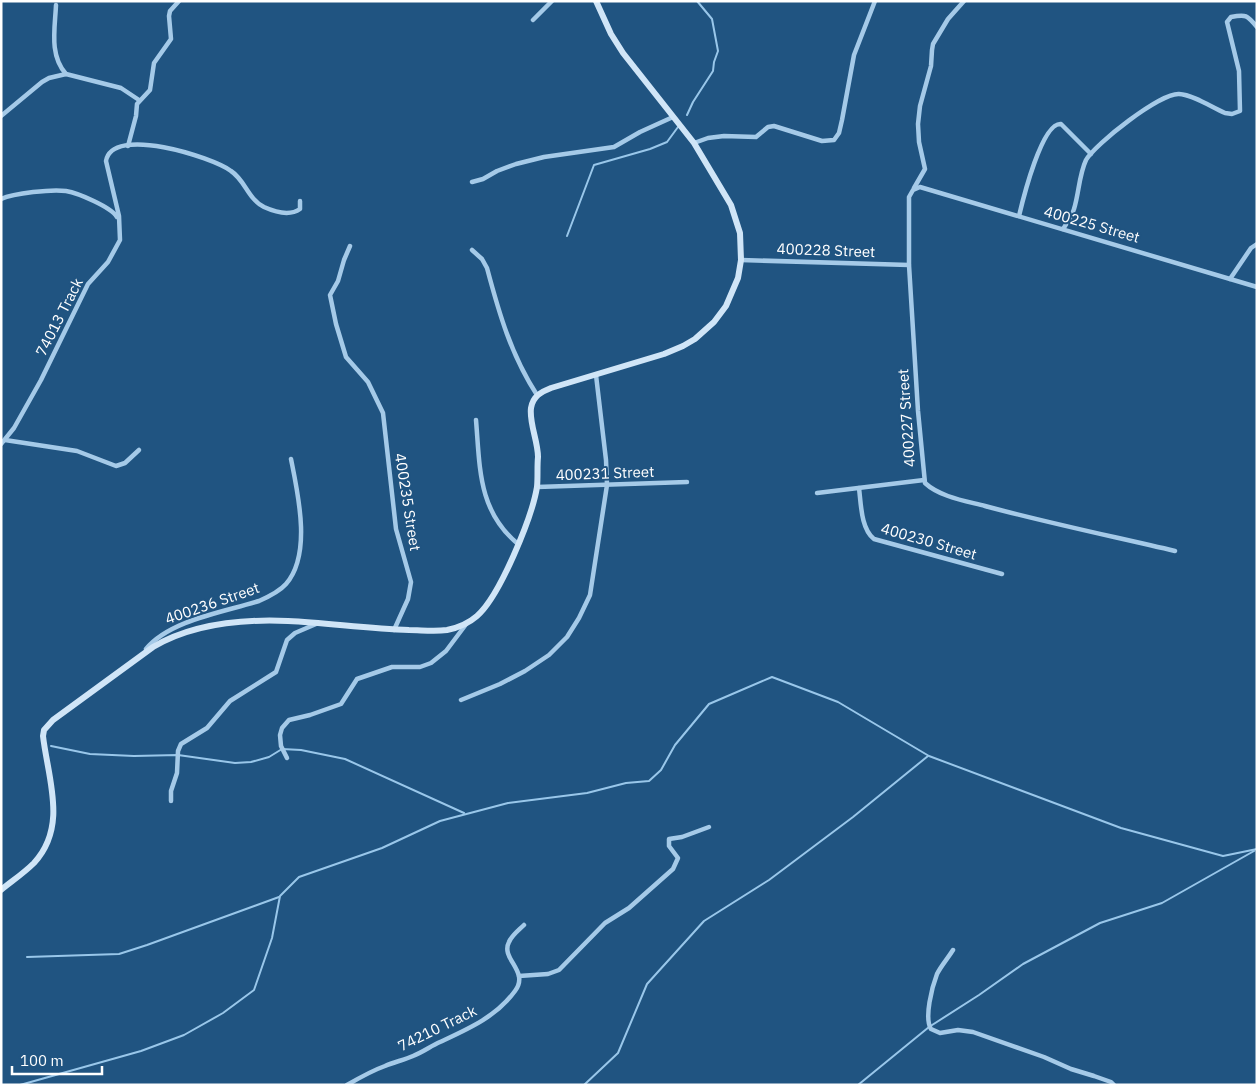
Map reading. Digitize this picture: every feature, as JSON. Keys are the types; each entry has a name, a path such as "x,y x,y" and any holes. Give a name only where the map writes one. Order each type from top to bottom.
{"street":[{"path":"128,146 139,100 150,90 154,62 171,39 170,11 179,1"},
{"path":"533,20 552,1"},
{"path":"1,890 33,864 41,855 49,837 54,816 54,792 45,748 44,730 59,715 142,654 170,637 186,631 252,622 287,621 394,630 446,630 468,622 478,615 493,596 526,525 537,487 538,454 531,407 537,395 596,374 664,354 683,346 695,339 714,322 726,306 738,278 742,260 740,233 731,205 694,143 611,34 596,1"},
{"path":"694,143 708,138 724,136 756,137 768,127 774,126 822,141 832,141 838,133 854,55 875,1"},
{"path":"913,190 926,170 919,142 918,124 920,106 931,66 933,44 948,19 964,1"},
{"path":"56,5 53,33 54,44 58,61 66,74"},
{"path":"1063,230 1074,210 1082,172 1090,154 1130,120 1160,100 1174,94 1186,95 1225,113 1239,112 1241,108 1239,71 1228,20 1231,17 1244,15 1257,27"},
{"path":"1,116 42,82 66,74 121,88 139,100"},
{"path":"472,182 484,179 497,171 516,164 544,156 614,147 640,132 673,117"},
{"path":"1019,216 1029,178 1043,141 1054,126 1060,124 1064,126 1090,154"},
{"name":"74013 Track","path":"3,442 14,428 41,380 88,284 116,251 120,240 119,220 106,161 108,154 118,148 128,146 140,145 173,148 216,163 234,173 255,201 271,210 295,212 300,209 300,202"},
{"name":"400225 Street","path":"913,190 920,187 1257,286"},
{"name":"400227 Street","path":"913,190 909,198 909,265 924,480 934,490 971,502 1017,515 1175,551"},
{"path":"1,199 16,195 69,191 110,209 119,220"},
{"path":"1230,279 1251,248 1257,244"},
{"name":"400235 Street","path":"350,246 338,281 330,293 330,299 346,356 368,382 383,413 396,529 410,582 408,599 394,630"},
{"path":"472,250 482,259 487,268 502,326 523,372 537,395"},
{"name":"400228 Street","path":"742,260 909,265"},
{"path":"461,700 500,684 525,671 549,655 566,637 579,618 590,595 607,485 596,374"},
{"path":"476,420 484,493 489,508 500,527 518,544"},
{"path":"3,442 77,451 116,466 125,463 140,450"},
{"name":"400236 Street","path":"142,654 151,644 168,631 196,620 259,601 269,597 286,585 294,572 300,544 299,506 291,459"},
{"path":"817,493 924,480"},
{"name":"400231 Street","path":"537,487 673,486 687,482"},
{"name":"400230 Street","path":"859,488 866,529 874,540 1002,574"},
{"path":"287,758 282,749 280,736 282,728 289,720 310,716 341,704 355,681 363,677 392,668 420,667 431,662 446,651 468,622"},
{"path":"171,801 171,791 177,772 178,751 181,744 207,728 230,700 276,672 284,645 290,637 317,624"},
{"path":"524,925 512,938 507,948 519,976 548,974 559,970 605,923 629,908 673,869 678,858 669,846 669,839 682,837 709,827"},
{"path":"953,950 938,973 934,984 927,1020 931,1029 940,1033 958,1030 973,1032 1044,1057 1071,1070 1102,1079 1114,1085"},
{"name":"74210 Track","path":"347,1085 371,1071 413,1056 480,1023 515,991 519,983 519,976"}],"waterway":[{"path":"687,115 713,71 718,51 712,19 697,1"},
{"path":"567,236 594,165 650,149 667,142 678,127"},
{"path":"20,1085 141,1051 184,1035 223,1013 254,990 272,938 280,896 299,877 382,848 440,821 508,803 587,793 626,783 649,781 661,770 675,745 709,704 772,677 838,702 929,756 1121,828 1223,856 1257,849"},
{"path":"51,746 90,754 178,755 235,763 251,762 269,757 282,749 301,750 345,759 464,813"},
{"path":"584,1085 618,1053 647,984 704,921 769,880 853,817 928,756"},
{"path":"858,1085 929,1027 1023,964 1100,923 1162,903 1254,851"},
{"path":"27,957 119,954 279,897"}]}
